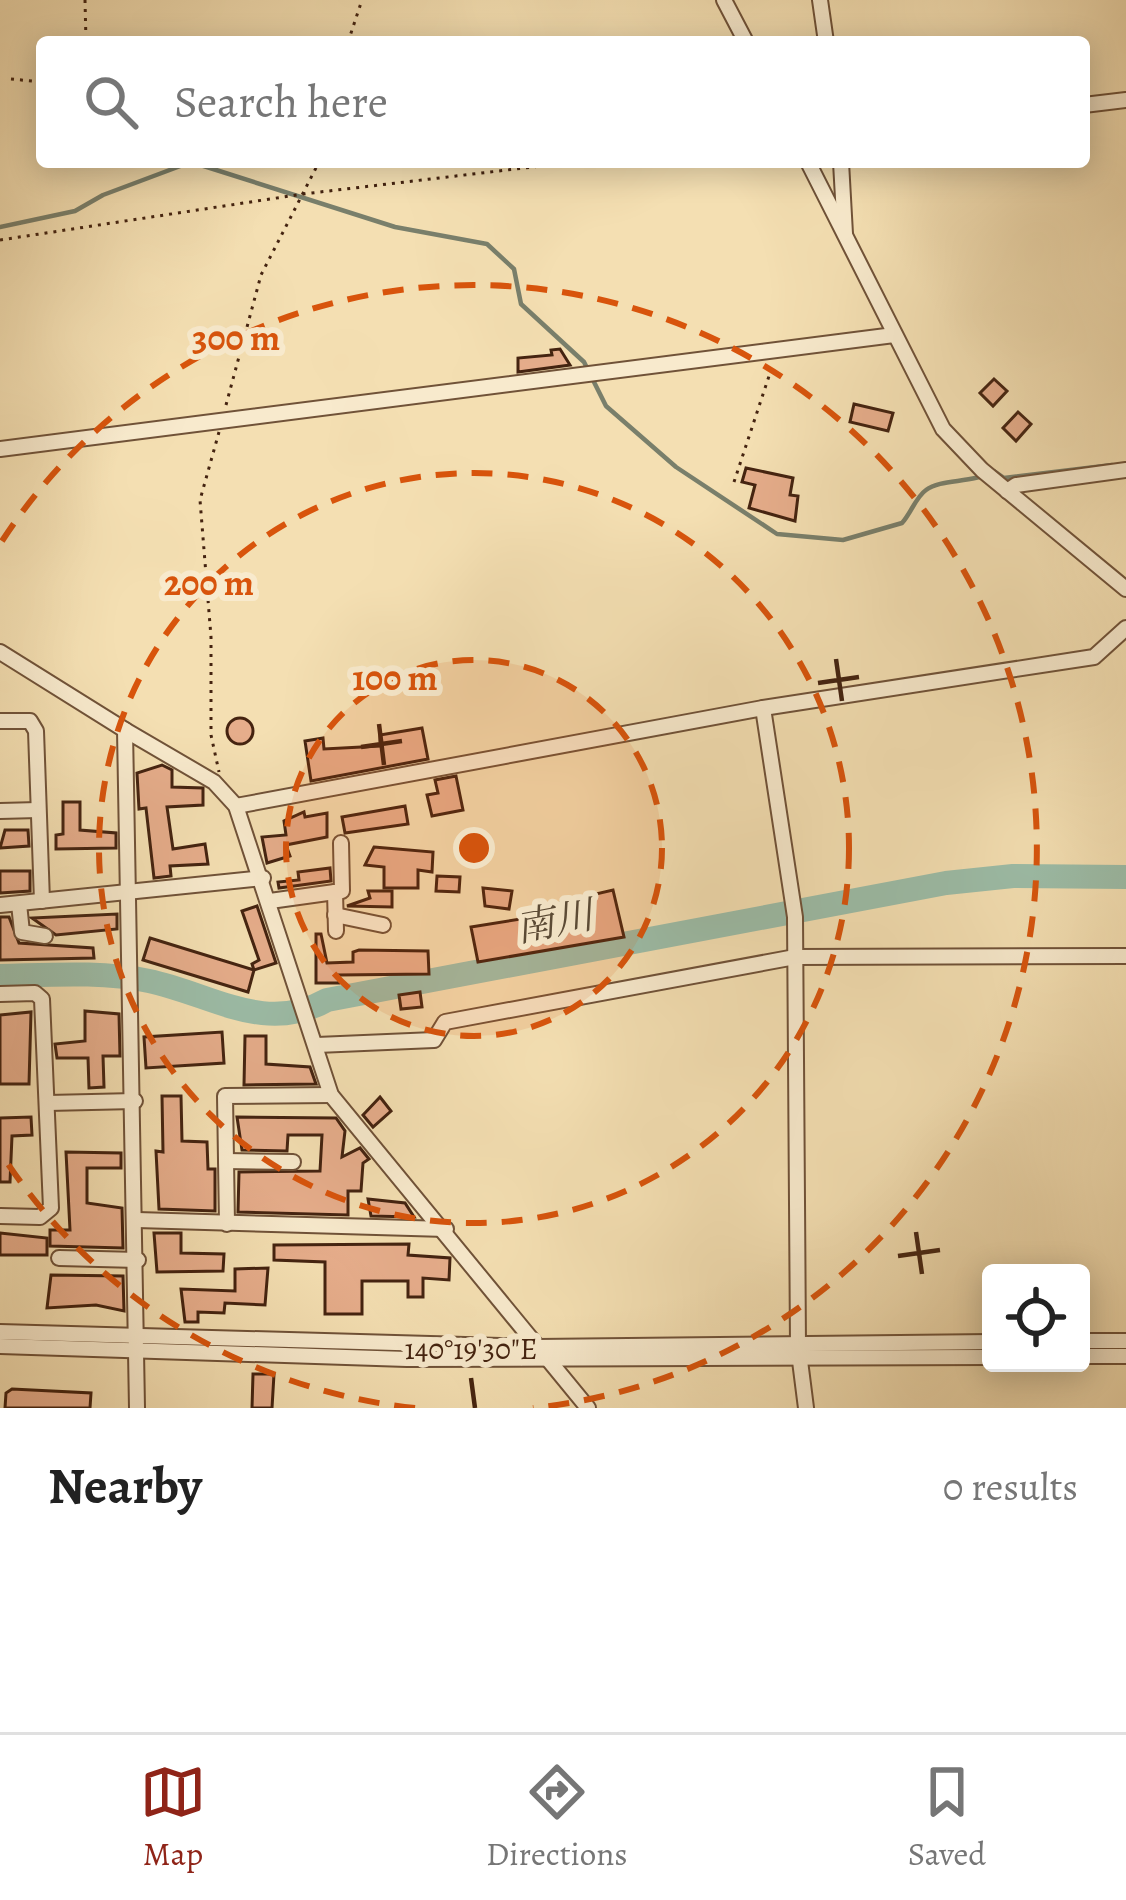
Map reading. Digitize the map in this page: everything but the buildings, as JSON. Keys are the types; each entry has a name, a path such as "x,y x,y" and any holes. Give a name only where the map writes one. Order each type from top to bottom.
{"street":[{"path":"724,0 743,36"},
{"path":"820,0 825,36"},
{"path":"1090,104 1126,100"},
{"path":"811,168 943,429 1007,490 1126,589"},
{"path":"841,168 845,235"},
{"path":"0,448 894,335"},
{"path":"1007,490 1126,470"},
{"path":"236,806 763,708 1094,657 1126,628"},
{"path":"0,652 219,786 236,806 332,1095 588,1408"},
{"path":"763,708 794,912 799,1352 806,1408"},
{"path":"0,721 28,720 35,728 42,901"},
{"path":"125,730 140,1343 137,1408"},
{"path":"0,812 38,810"},
{"path":"270,901 342,891 341,843"},
{"path":"0,905 263,878"},
{"path":"335,892 335,923 383,925"},
{"path":"19,904 26,937 45,936"},
{"path":"315,1040 434,1040 445,1022 795,957 1126,956"},
{"path":"0,994 34,993 42,999 50,1211 40,1217 0,1216"},
{"path":"227,1224 225,1096 332,1095"},
{"path":"48,1103 134,1101"},
{"path":"226,1160 293,1162"},
{"path":"137,1220 446,1229"},
{"path":"59,1258 138,1260"},
{"path":"0,1332 140,1343 550,1361 982,1342"},
{"path":"1090,1341 1126,1341"},
{"path":"0,1346 538,1347 982,1357"},
{"path":"1090,1356 1126,1356"}],"path":[{"path":"85,0 86,36"},
{"path":"350,36 362,0"},
{"path":"11,79 36,81"},
{"path":"219,786 211,735 211,637 200,500 258,286 317,168"},
{"path":"0,240 303,194 524,168"},
{"path":"734,482 775,350"}],"waterway":[{"path":"0,227 75,211 103,195 175,168"},
{"path":"210,168 395,227 487,244 514,269 521,304 584,362 606,406 676,467 777,534 843,540 902,523 922,493 940,484 994,471 1004,478 1112,465"},
{"name":"南川","path":"0,976 131,978 238,1008 282,1014 327,1000 946,883 1013,876 1126,877"}]}
